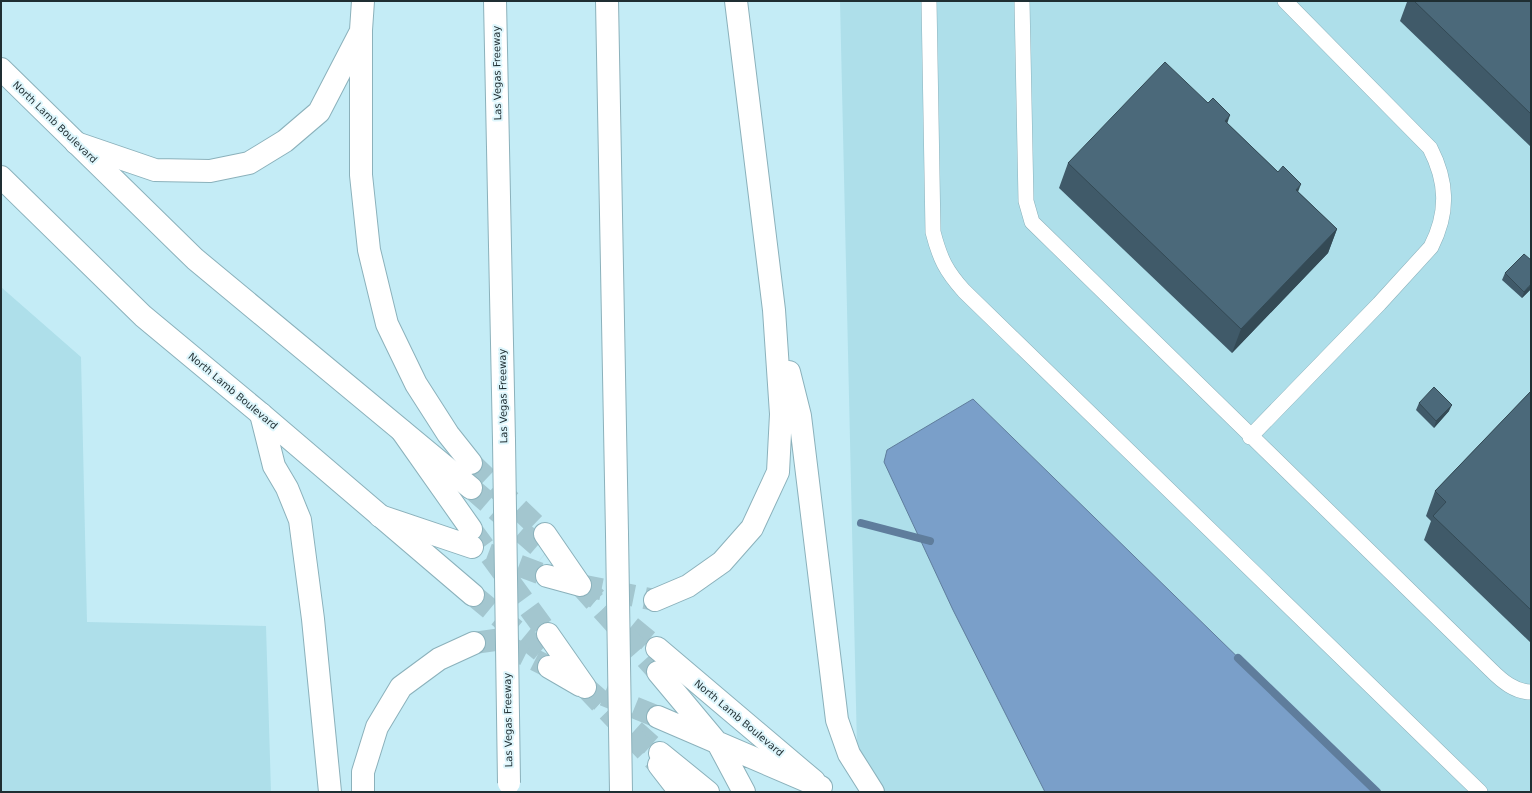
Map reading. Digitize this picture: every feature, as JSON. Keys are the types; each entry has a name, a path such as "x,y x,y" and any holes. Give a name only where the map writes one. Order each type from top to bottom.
{"main road":[{"path":"363,1 361,30 361,175 369,250 387,324 416,384 448,434 471,463"},
{"name":"Las Vegas Freeway","path":"495,1 509,787"},
{"path":"607,1 621,792"},
{"path":"655,600 688,586 722,562 752,528 778,472 781,414 774,310 736,1"},
{"path":"76,143 155,170 210,171 249,163 285,141 319,112 361,30"},
{"name":"North Lamb Boulevard","path":"1,69 195,259 471,488"},
{"name":"North Lamb Boulevard","path":"1,177 143,316 261,414 473,595"},
{"path":"774,310 800,416 836,720 850,754 873,792"},
{"path":"261,414 274,466 286,488 300,520 313,619 330,792"},
{"path":"380,516 471,538 402,431"},
{"path":"545,544 580,585 547,576"},
{"path":"548,634 585,687 548,662"},
{"path":"363,792 363,772 377,727 401,687 439,659 474,643"},
{"name":"North Lamb Boulevard","path":"657,648 821,787 719,745"},
{"path":"658,672 719,745 744,792"},
{"path":"658,717 719,745"},
{"path":"680,792 659,759 708,792"}],"lane":[{"path":"929,1 933,232 938,252 948,273 964,291 1480,792"},
{"path":"1022,1 1026,201 1032,222 1250,437 1504,682 1517,689 1531,692"},
{"path":"1250,437 1379,304 1431,246 1436,237 1445,204 1441,175 1430,148 1285,1"}],"shaded area":[{"path":"840,1 1531,1 1531,792 858,792"},
{"path":"1,287 81,357 87,622 266,626 271,792 1,792"},
{"path":"973,399 1376,792 1045,792 953,610 884,462 887,450"}],"building":[{"path":"1414,1 1531,1 1531,114"},
{"path":"1165,62 1208,103 1213,98 1230,115 1225,121 1278,172 1283,166 1301,184 1296,190 1337,229 1241,329 1068,163"},
{"path":"1524,254 1531,260 1531,284 1524,292 1505,273"},
{"path":"1434,387 1452,405 1436,421 1419,403"},
{"path":"1531,391 1531,610 1433,516 1446,502 1435,491"}],"waterway":[{"path":"861,523 930,541"},
{"path":"1238,658 1377,792"}],"tunnel":[{"path":"471,463 545,534"},
{"path":"471,488 546,553"},
{"path":"471,529 548,634"},
{"path":"488,554 547,576"},
{"path":"580,585 657,648"},
{"path":"580,585 658,672"},
{"path":"580,585 655,600"},
{"path":"473,595 548,657"},
{"path":"474,643 495,640 549,667"},
{"path":"585,687 660,753"},
{"path":"585,687 659,765"},
{"path":"604,695 658,717"}]}
